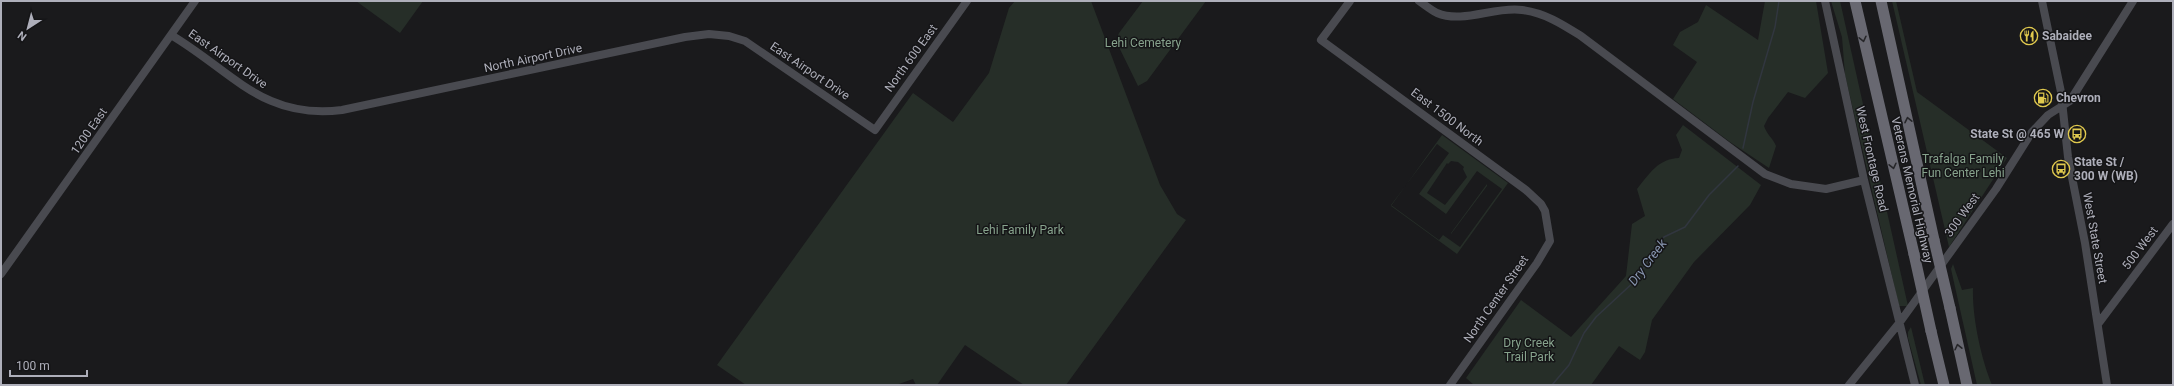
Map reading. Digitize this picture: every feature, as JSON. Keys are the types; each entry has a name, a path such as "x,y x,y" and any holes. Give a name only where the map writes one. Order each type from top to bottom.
{"highway":[{"name":"Veterans Memorial Highway","path":"1855,1 1944,385"},
{"name":"Veterans Memorial Highway","path":"1881,1 1967,385"}],"street":[{"name":"1200 East","path":"1,274 195,1"},
{"name":"North 600 East","path":"875,130 968,1"},
{"name":"East 1500 North","path":"1350,1 1321,40 1526,190 1541,204 1548,223"},
{"path":"1419,1 1437,13 1452,16 1490,10 1522,10 1553,18 1581,36 1755,169 1772,178 1797,186 1826,189 1864,180"},
{"name":"West Frontage Road","path":"1825,1 1864,180 1915,385"},
{"name":"West State Street","path":"2042,1 2063,105 2068,157 2098,324 2107,385"},
{"name":"300 West","path":"1849,385 1900,322 1996,189 2032,132 2048,115 2070,101 2133,1"},
{"name":"North Airport Drive","path":"342,110 686,37 709,34 729,36"},
{"name":"East Airport Drive","path":"171,35 261,98 293,109 317,112 342,110"},
{"name":"East Airport Drive","path":"729,36 745,41 875,130"},
{"name":"North Center Street","path":"1450,385 1537,263 1550,240 1548,223"},
{"name":"500 West","path":"2098,324 2173,224"}],"green space":[{"path":"356,1 423,1 400,33"},
{"name":"Lehi Family Park","path":"1015,1 1091,1 1160,185 1177,214 1186,220 1066,385 1024,385 965,345 937,385 916,385 913,379 896,385 746,385 717,365 913,93 953,122 989,73 1009,8"},
{"name":"Lehi Cemetery","path":"1143,1 1206,1 1147,81 1138,86 1116,41 1119,33"},
{"path":"1765,1 1816,1 1828,73 1805,98 1788,92 1768,118 1764,126 1776,146 1769,168 1730,142 1673,99 1697,62 1673,45 1680,32 1698,22 1706,5 1758,40"},
{"path":"1831,1 1840,1 1908,306 1899,306 1845,75 1842,37"},
{"name":"Trafalga Family Fun Center Lehi","path":"1892,1 1896,1 1917,92 2007,158 1949,247"},
{"name":"Dry Creek Trail Park","path":"1683,125 1761,185 1750,205 1694,262 1652,320 1645,352 1640,360 1619,346 1591,385 1474,385 1466,378 1521,300 1571,337 1626,276 1632,224 1645,216 1637,189 1650,172 1660,164 1665,161 1679,158 1682,150 1676,135"},
{"path":"1442,135 1508,183 1457,254 1391,205 1439,240 1443,235 1460,247 1502,189 1477,171 1446,214 1419,194 1449,153 1437,144 1406,185","holes":["1451,161 1458,162 1464,167 1463,169 1467,177 1445,205 1427,193 1447,163 1448,164"]},
{"path":"1487,184 1487,186 1451,234 1451,233"},
{"path":"1953,264 1962,290 1973,288 1974,312 1978,337 1984,363 1992,385 1977,385 1951,269"},
{"path":"1911,327 1925,385 1921,385 1908,338 1908,332"}],"waterway":[{"name":"Dry Creek","path":"1743,148 1753,102 1775,27 1779,1"},
{"name":"Dry Creek","path":"1552,385 1569,365 1584,333 1596,317 1636,280 1664,237 1685,227 1709,195 1738,166"}],"place":[{"name":"Sabaidee","path":"2029,36"},
{"name":"Chevron","path":"2043,98"},
{"name":"State St @ 465 W","path":"2077,134"},
{"name":"State St / 300 W (WB)","path":"2061,169"}]}
